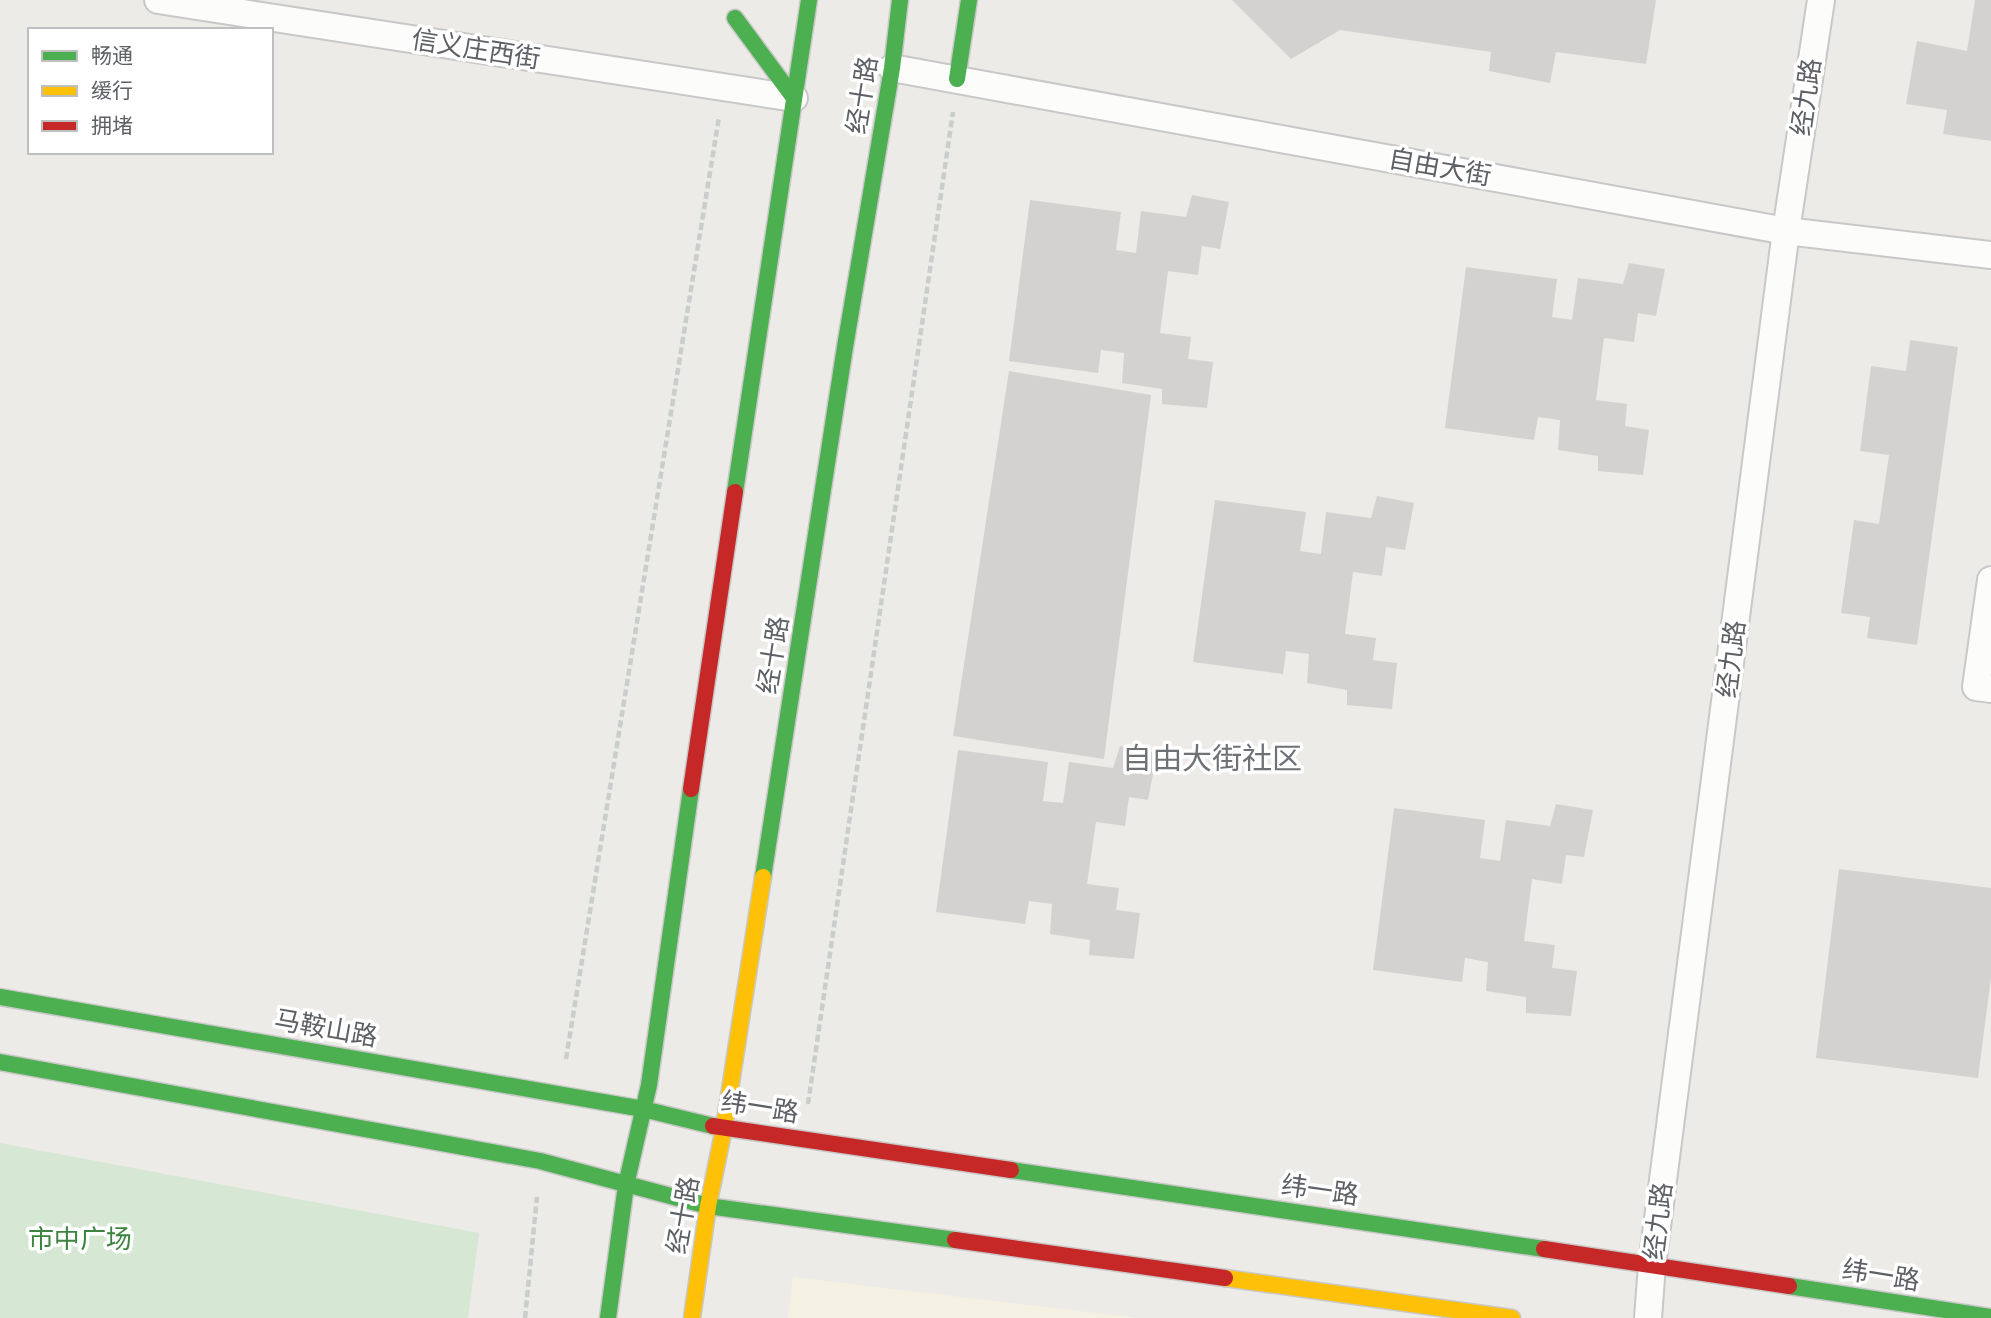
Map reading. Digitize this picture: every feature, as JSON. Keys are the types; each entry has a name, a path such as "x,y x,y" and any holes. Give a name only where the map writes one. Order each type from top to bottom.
{"main road":[{"path":"738,0 735,18 794,98"},
{"path":"608,1318 626,1185 649,1086 724,562 809,0"},
{"name":"经十路","path":"692,1318 901,0"},
{"path":"957,79 969,0"},
{"name":"马鞍山路","path":"0,997 643,1108"},
{"path":"0,1062 540,1161 708,1206 1512,1318"},
{"name":"纬一路","path":"643,1108 724,1128 1983,1316"}],"street":[{"name":"信义庄西街","path":"158,0 794,98"},
{"name":"经九路","path":"1648,1318 1786,231 1821,0"},
{"name":"自由大街","path":"892,68 1786,231 1991,255"},
{"path":"1991,580 1976,687 1991,689"}],"path":[{"path":"805,1140 810,1090 957,79"},
{"path":"560,1094 723,87"},
{"path":"525,1318 540,1161"}],"shaded area":[{"path":"793,1277 1139,1318 788,1318"}],"green space":[{"name":"市中广场","path":"0,1143 479,1233 468,1318 0,1318"}],"building":[{"path":"1232,0 1656,0 1646,64 1556,52 1550,83 1489,71 1491,52 1340,30 1291,59"},
{"path":"1975,0 1991,0 1991,141 1943,134 1947,110 1906,104 1917,41 1967,51"},
{"path":"1192,195 1229,202 1220,249 1202,246 1198,275 1168,271 1160,333 1191,337 1188,359 1213,362 1207,408 1162,404 1162,389 1122,383 1124,353 1101,350 1098,373 1009,361 1030,200 1121,212 1116,250 1136,253 1141,211 1186,217"},
{"path":"1629,263 1665,269 1656,316 1638,313 1634,342 1604,338 1596,400 1627,404 1625,426 1649,430 1643,475 1598,471 1598,456 1558,450 1560,420 1538,417 1534,440 1445,428 1466,267 1557,279 1552,317 1572,320 1578,278 1623,284"},
{"path":"1910,340 1958,347 1917,645 1867,638 1870,617 1841,613 1854,520 1879,524 1889,455 1860,451 1871,366 1906,371"},
{"path":"1009,371 1151,395 1104,759 953,736"},
{"path":"1377,496 1414,503 1405,550 1386,547 1382,576 1353,572 1345,634 1376,638 1373,660 1397,663 1392,709 1347,705 1347,690 1307,683 1309,654 1286,651 1283,674 1193,662 1215,500 1306,512 1300,551 1321,554 1326,512 1371,518"},
{"path":"1120,746 1157,753 1148,800 1129,797 1125,826 1096,822 1087,884 1119,888 1116,910 1140,913 1134,959 1089,955 1090,940 1050,934 1052,904 1029,901 1025,924 936,912 958,750 1048,762 1043,801 1063,803 1069,762 1113,768"},
{"path":"1556,804 1593,810 1584,857 1566,855 1562,884 1532,879 1524,941 1555,945 1552,968 1577,971 1571,1016 1526,1013 1526,997 1486,991 1488,962 1465,958 1462,982 1373,970 1394,808 1485,820 1480,858 1500,861 1506,820 1550,826"},
{"path":"1839,869 1991,888 1991,977 1978,1078 1816,1058"}],"traffic: fast":[{"path":"735,492 809,0"},
{"path":"763,877 845,347 892,68 900,0"},
{"path":"957,79 969,0"},
{"path":"735,18 794,98"},
{"path":"608,1318 626,1185 649,1085 691,789"},
{"path":"0,997 643,1109 713,1126"},
{"path":"0,1062 540,1161 708,1206 955,1240"},
{"path":"1011,1170 1544,1249"},
{"path":"1789,1286 1991,1317"}],"traffic: slow":[{"path":"692,1318 763,877"},
{"path":"1225,1278 1512,1318"}],"traffic: jam":[{"path":"691,789 735,492"},
{"path":"713,1126 1011,1170"},
{"path":"955,1240 1225,1278"},
{"path":"1544,1249 1789,1286"}],"district":[{"name":"自由大街社区","path":"1212,759"}]}
